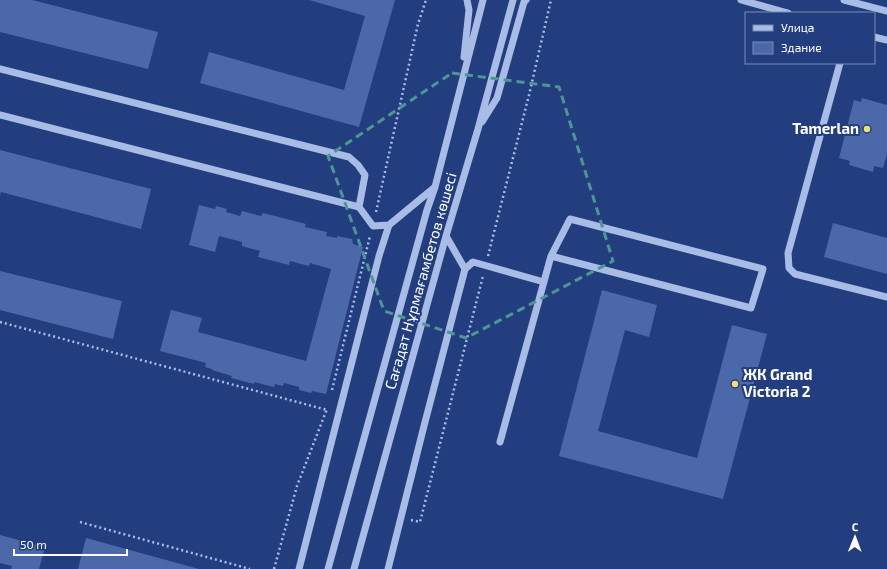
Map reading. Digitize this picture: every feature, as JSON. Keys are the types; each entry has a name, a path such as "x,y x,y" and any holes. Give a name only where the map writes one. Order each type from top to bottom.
{"street":[{"path":"462,81 469,10 467,0"},
{"name":"Сағадат Нұрмағамбетов көшесі","path":"328,569 427,210 435,187 483,0"},
{"name":"Сағадат Нұрмағамбетов көшесі","path":"354,569 513,0"},
{"path":"478,129 497,98 524,2 526,0"},
{"path":"741,0 784,12"},
{"path":"844,0 887,12"},
{"path":"875,36 887,40"},
{"path":"840,64 788,254 789,268 795,274 887,297"},
{"path":"0,69 349,157 358,165 365,175 359,207"},
{"path":"0,115 359,207 373,226 389,225"},
{"path":"299,569 379,256 389,225 435,187"},
{"path":"500,442 551,256 570,219 763,269 751,308 551,256"},
{"path":"446,236 465,269"},
{"path":"388,569 465,269 472,262 544,282"}],"path":[{"path":"331,394 373,226 418,24 426,0"},
{"path":"0,322 327,410"},
{"path":"274,569 297,486 329,402"},
{"path":"80,522 250,569"}],"highlighted area":[{"path":"452,73 559,87 613,261 466,338 384,311 328,156"}],"building":[{"path":"0,0 32,0 158,32 148,69 0,32"},
{"path":"309,0 395,0 359,127 200,83 209,52 344,90 365,16"},
{"name":"Tamerlan","path":"862,98 887,105 887,154 883,168 874,166 873,172 849,165 850,161 839,158 854,100 861,102"},
{"path":"0,150 151,189 141,229 1,192 0,195"},
{"path":"199,205 215,209 216,206 227,209 226,212 240,216 242,211 261,216 263,213 306,224 305,227 327,232 326,236 337,238 337,236 352,239 353,244 363,247 326,394 312,391 311,393 299,390 299,387 284,383 283,386 275,384 274,387 254,382 254,384 231,378 232,376 205,367 206,363 160,351 171,310 202,318 198,332 306,361 331,269 310,263 309,266 290,261 289,265 258,257 260,251 242,246 242,242 219,236 215,252 189,245"},
{"path":"833,223 887,238 887,274 824,257"},
{"path":"0,271 122,301 113,339 0,310"},
{"name":"ЖК Grand Victoria 2","path":"602,290 657,305 649,337 625,330 598,431 697,458 732,325 767,334 723,499 559,456"},
{"path":"0,535 45,547 39,569 11,569 12,566 0,563"},
{"path":"86,538 199,569 78,569"}],"place":[{"name":"Tamerlan","path":"867,129"},
{"name":"ЖК Grand Victoria 2","path":"735,384"}]}
